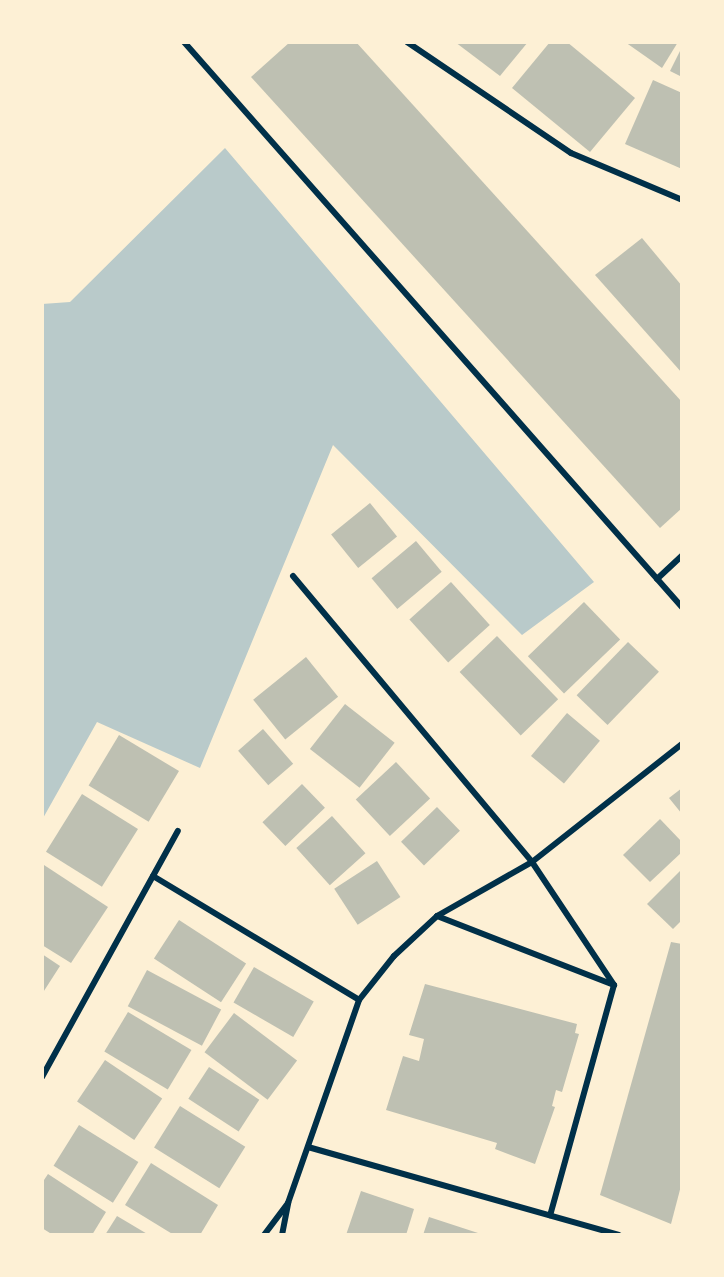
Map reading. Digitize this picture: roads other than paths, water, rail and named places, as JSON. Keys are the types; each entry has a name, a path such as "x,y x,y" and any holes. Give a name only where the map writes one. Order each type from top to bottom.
{"street":[{"path":"184,42 682,607"},
{"path":"407,42 571,153 682,200"},
{"path":"657,579 682,556"},
{"path":"293,576 532,862 614,985 549,1215"},
{"path":"282,1235 288,1203 359,1000 394,956 437,916 532,862 682,744"},
{"path":"42,1077 178,831"},
{"path":"153,876 359,1000"},
{"path":"437,916 614,985"},
{"path":"308,1147 619,1235"},
{"path":"264,1235 288,1203"}]}
